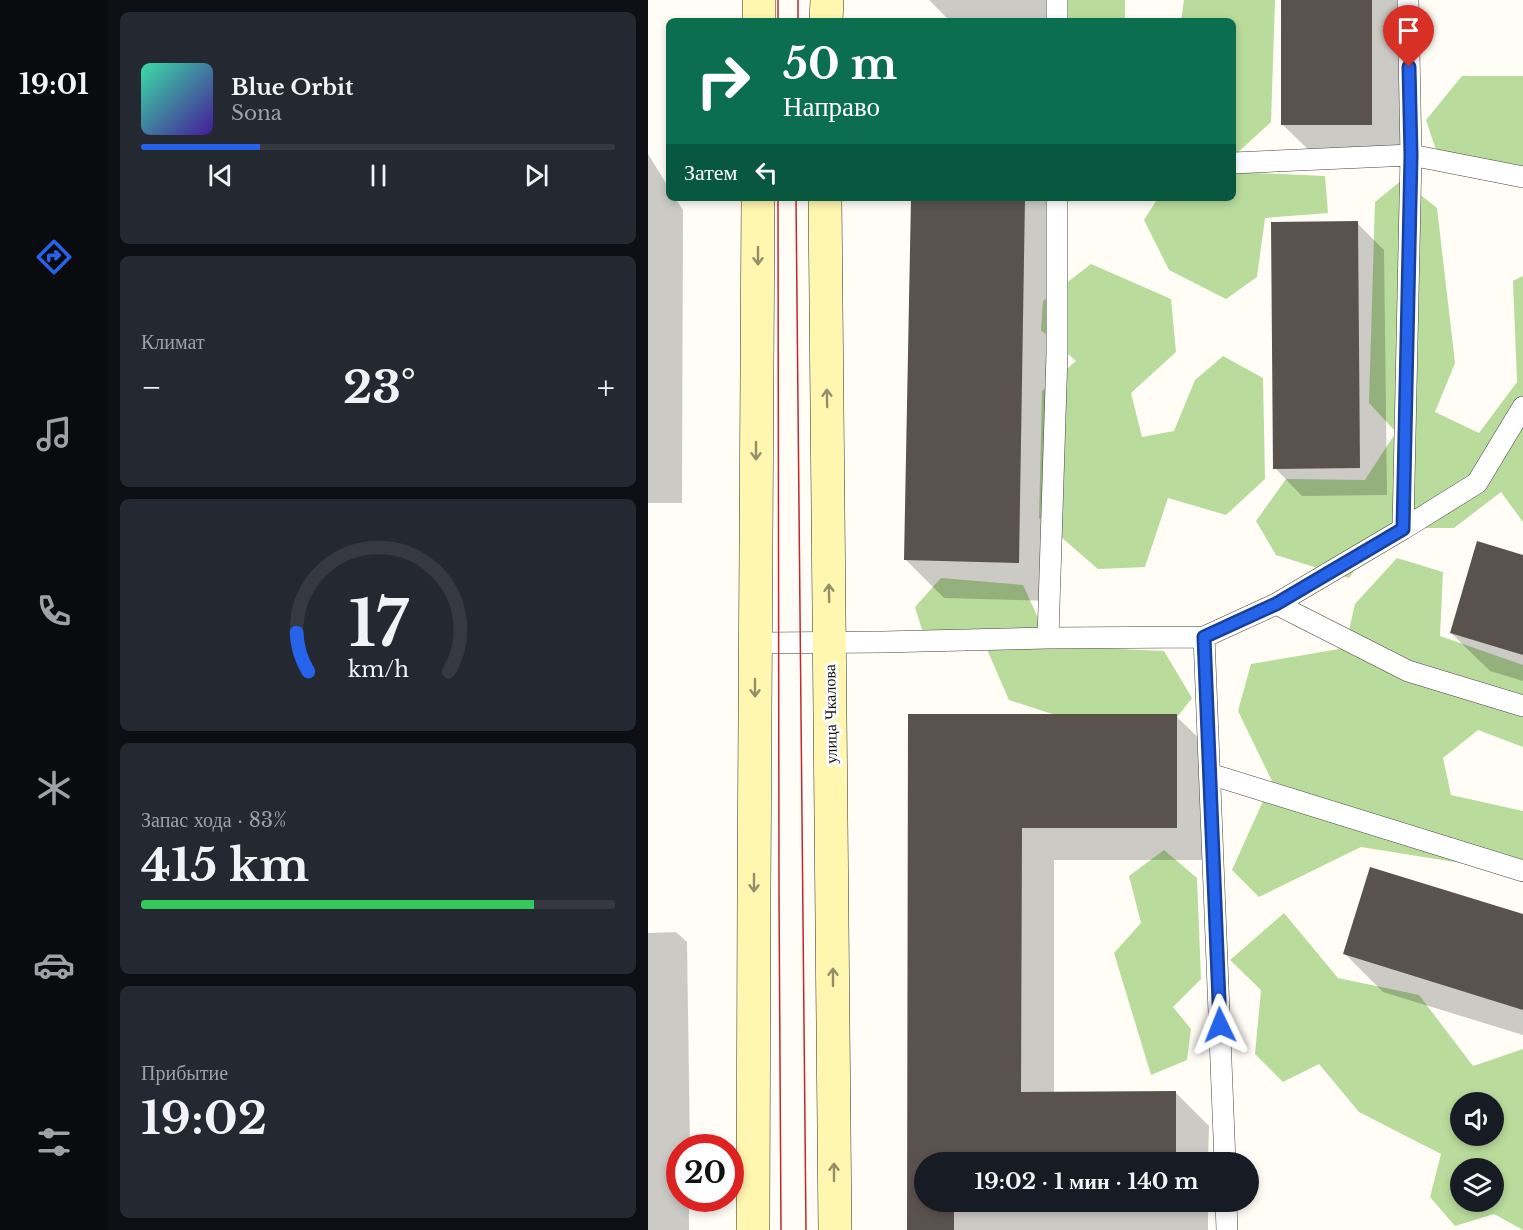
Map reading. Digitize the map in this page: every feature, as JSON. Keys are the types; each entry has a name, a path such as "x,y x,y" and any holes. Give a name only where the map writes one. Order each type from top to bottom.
{"main road":[{"path":"759,0 759,18"},
{"path":"826,18 827,0"},
{"path":"753,1230 758,201"},
{"name":"улица Чкалова","path":"825,201 834,1230"}],"lane":[{"path":"1057,0 1057,18"},
{"path":"1403,529 1411,155 1408,0"},
{"path":"1236,163 1411,155 1523,177"},
{"path":"1048,638 1057,354 1057,201"},
{"path":"755,643 1204,637 1276,604 1477,483 1523,406"},
{"path":"1276,604 1408,671 1523,706"},
{"path":"1204,637 1225,1152"},
{"path":"1210,774 1523,871"},
{"path":"1226,1212 1227,1230"}],"green space":[{"path":"1068,0 1125,0 1125,18 1068,18"},
{"path":"1184,0 1275,0 1271,122 1236,154 1236,18 1181,18"},
{"path":"1462,76 1523,76 1523,187 1437,153 1426,120"},
{"path":"1236,172 1325,176 1328,213 1265,218 1257,277 1226,299 1169,270 1144,220 1156,201 1236,201"},
{"path":"1402,180 1437,208 1455,363 1435,412 1479,433 1517,382 1513,281 1523,276 1523,522 1501,492 1454,528 1385,528 1349,578 1276,555 1256,521 1286,479 1365,480 1396,432 1369,403 1375,202"},
{"path":"1091,264 1171,299 1176,352 1131,393 1142,437 1174,431 1195,380 1223,356 1263,378 1265,479 1226,515 1168,498 1145,567 1098,569 1039,518 1042,391 1076,361 1041,330 1043,301"},
{"path":"1397,558 1443,572 1440,636 1523,665 1523,747 1478,730 1443,758 1451,795 1523,811 1523,873 1361,847 1259,897 1232,870 1272,781 1238,711 1251,664 1345,648 1355,604"},
{"path":"941,578 1023,585 1051,646 1164,651 1192,698 1154,747 1009,700 979,631 923,633 915,607"},
{"path":"1164,850 1197,878 1201,979 1173,1007 1191,1029 1187,1060 1151,1075 1114,953 1141,923 1129,876"},
{"path":"1284,913 1338,978 1419,995 1473,1066 1523,1049 1523,1230 1494,1214 1455,1226 1430,1197 1441,1154 1359,1112 1319,1064 1283,1082 1255,1054 1261,990 1230,960"}],"building":[{"path":"1281,0 1372,0 1372,125 1281,125"},
{"path":"911,201 1025,201 1019,563 904,560"},
{"path":"1358,221 1360,468 1273,469 1271,222"},
{"path":"1477,541 1523,555 1523,655 1450,633"},
{"path":"908,714 1177,714 1177,828 1022,828 1021,1092 1176,1091 1176,1152 914,1152 914,1212 954,1212 954,1230 907,1230"},
{"path":"1370,867 1523,914 1523,1010 1343,954"}],"tram line":[{"path":"778,0 778,18"},
{"path":"798,0 798,18"},
{"path":"778,201 781,1230"},
{"path":"796,201 806,1230"}],"route":[{"path":"1220,1025 1204,637 1276,604 1403,529 1411,155 1409,67"}]}
